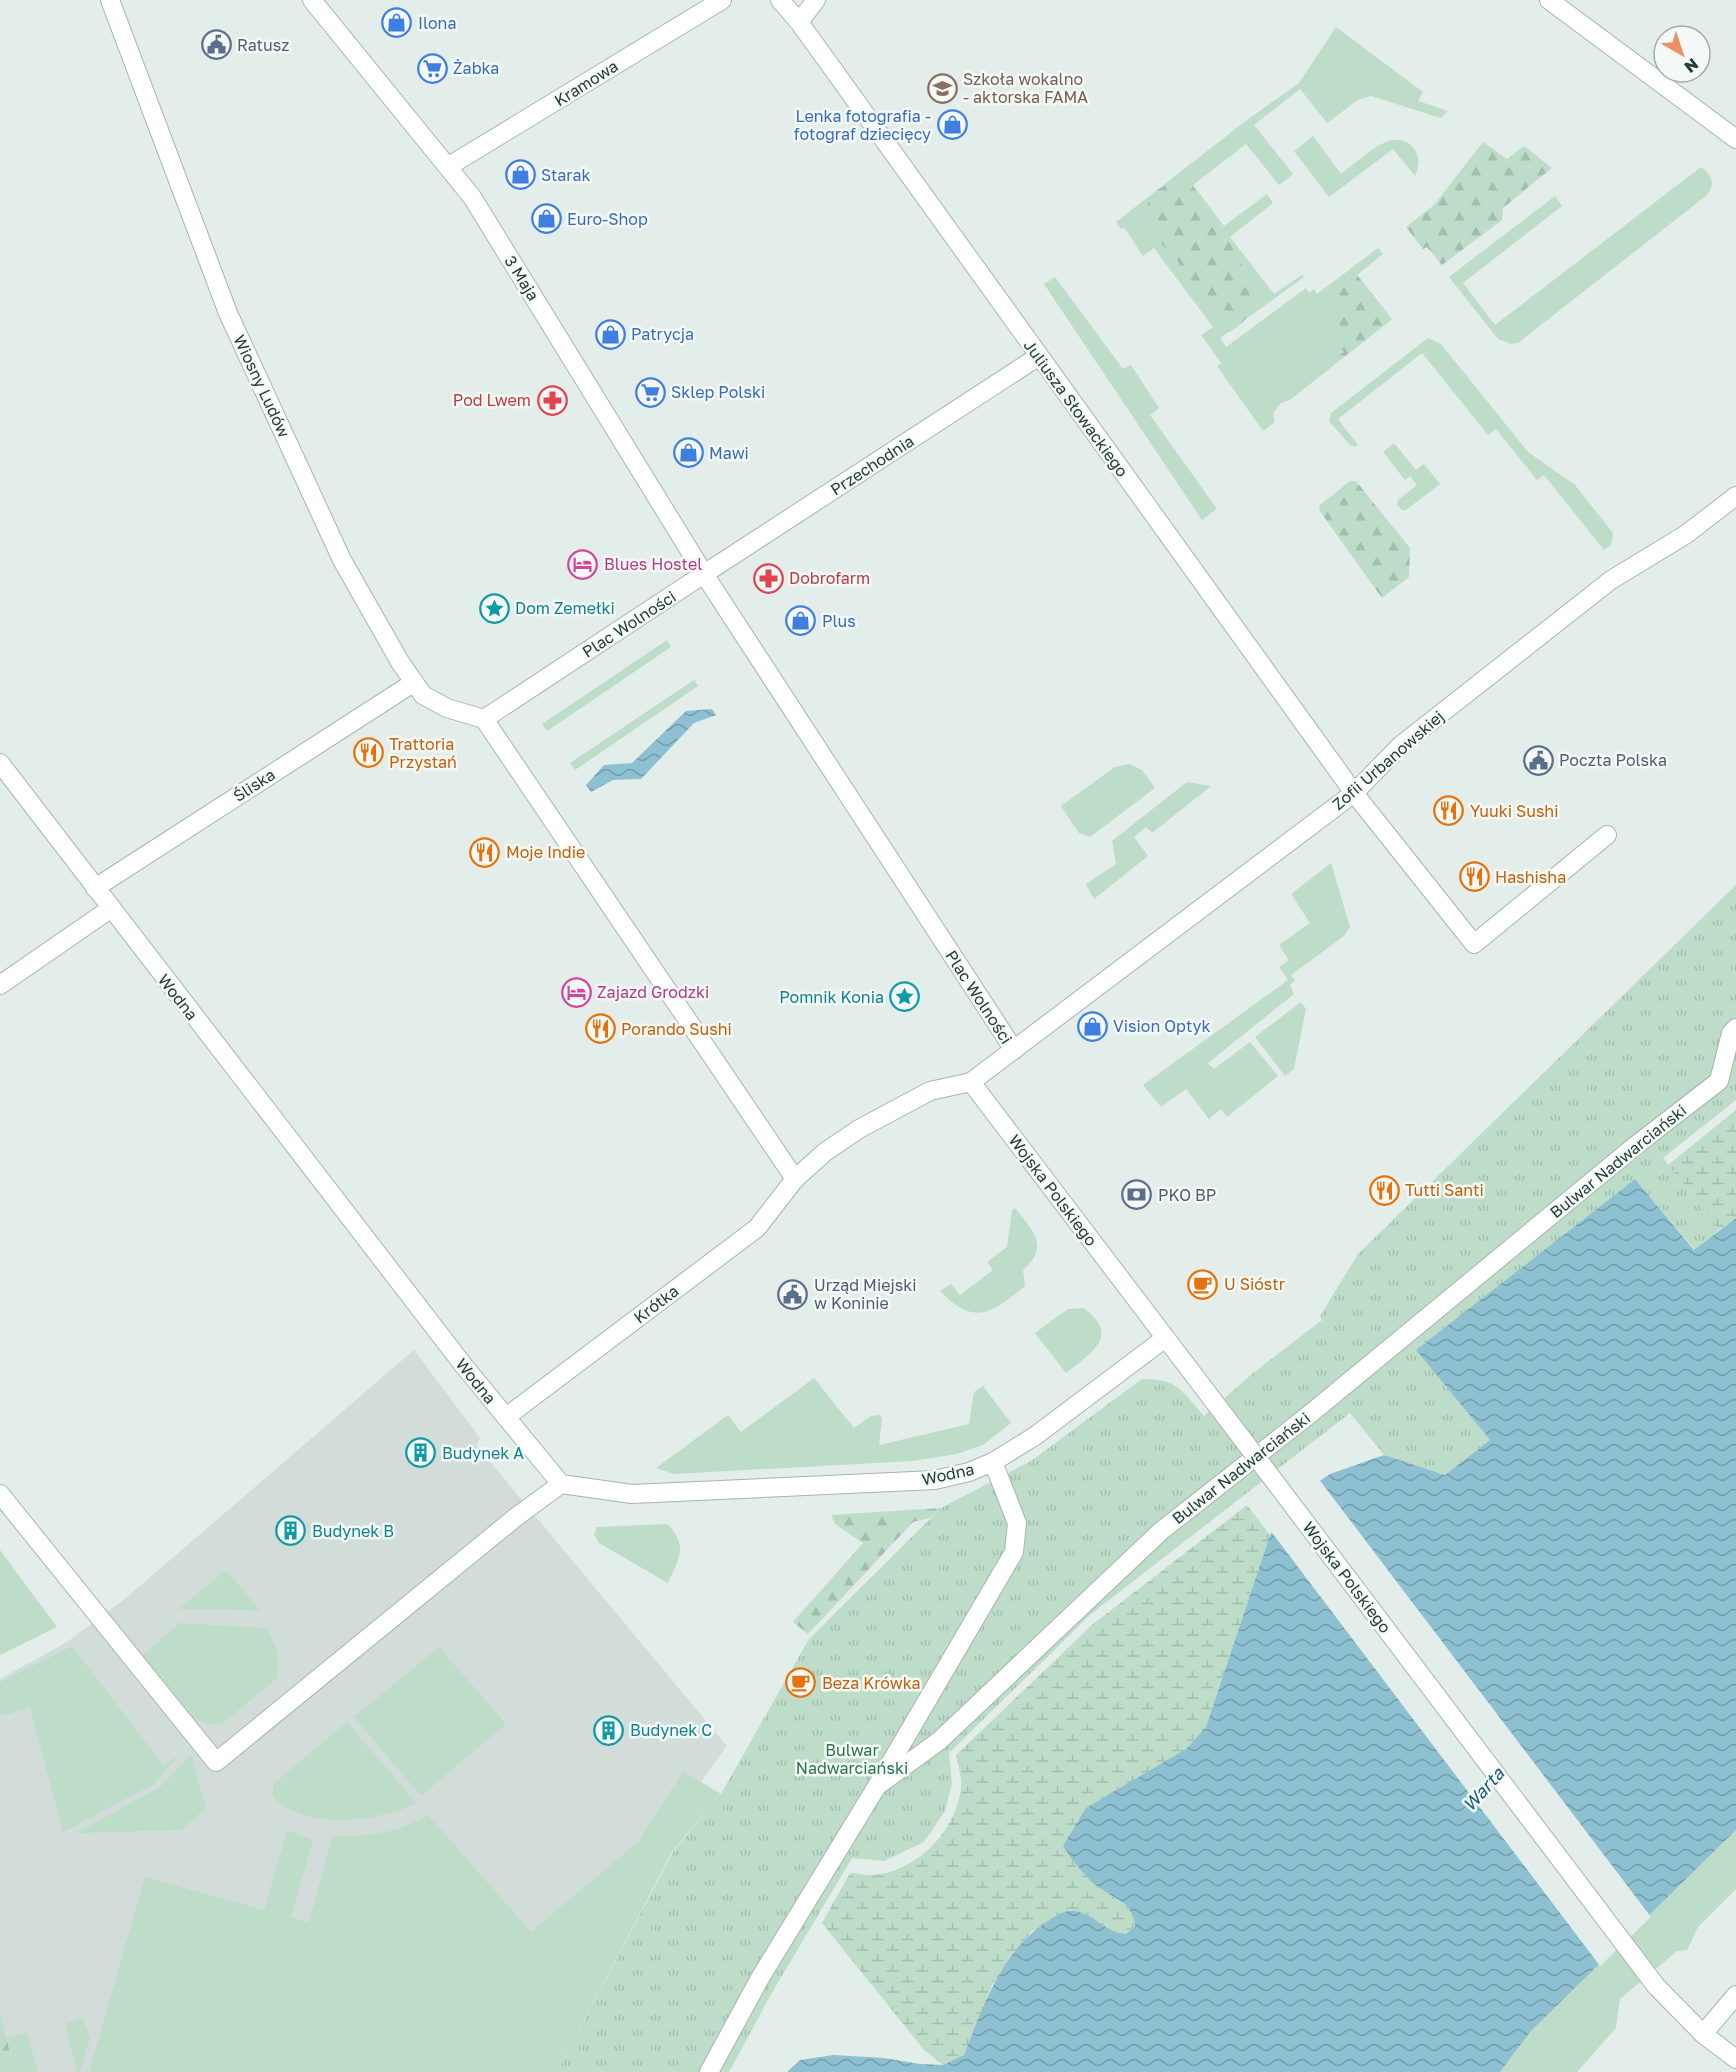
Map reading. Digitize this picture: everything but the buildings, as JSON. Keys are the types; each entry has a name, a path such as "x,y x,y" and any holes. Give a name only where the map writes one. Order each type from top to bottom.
{"street":[{"name":"Wiosny Ludów","path":"110,0 228,313 342,560 413,683 423,695 447,708 484,719"},
{"name":"3 Maja","path":"312,0 472,197 704,574"},
{"name":"Kramowa","path":"449,166 722,0"},
{"name":"Juliusza Słowackiego","path":"780,0 799,22 1354,793 1474,944 1607,834"},
{"path":"799,22 816,0"},
{"path":"1549,0 1736,139"},
{"name":"Przechodnia","path":"704,574 1039,356"},
{"name":"Zofii Urbanowskiej","path":"1014,1050 1354,793 1401,745 1611,580 1686,534 1736,496"},
{"name":"Plac Wolności","path":"484,719 704,574 1014,1050 971,1082 930,1091 897,1107 825,1152 795,1179"},
{"name":"Śliska","path":"95,888 413,683"},
{"path":"484,719 795,1179"},
{"name":"Wodna","path":"0,763 110,909 506,1417 561,1484 632,1494 935,1480 969,1472 993,1462 1035,1436 1164,1339"},
{"path":"0,985 110,909"},
{"name":"Bulwar Nadwarciański","path":"709,2072 760,1978 878,1786 939,1741 1161,1531 1310,1414 1617,1161 1719,1081 1731,1033 1736,1028"},
{"name":"Wojska Polskiego","path":"971,1082 1656,1986 1703,2034 1736,2059"},
{"name":"Krótka","path":"506,1417 758,1228 795,1179"},
{"path":"878,1786 1014,1552 1017,1523 993,1462"},
{"path":"0,1494 216,1762 507,1525 561,1484"},
{"path":"1703,2034 1736,1995"}],"shaded area":[{"path":"414,1350 480,1438 476,1445 727,1746 701,1782 543,2072 0,2072 0,1679 67,1642 126,1598"}],"green space":[{"path":"1336,27 1423,92 1418,101 1448,111 1441,118 1371,96 1358,100 1327,123 1300,89 1254,125 1293,174 1279,185 1246,144 1193,185 1224,226 1267,194 1273,203 1230,237 1274,294 1302,275 1304,277 1220,338 1226,347 1306,288 1309,293 1314,289 1317,294 1378,248 1383,254 1357,275 1392,319 1290,400 1281,403 1273,413 1275,422 1263,431 1217,366 1221,363 1201,335 1213,327 1154,248 1143,256 1124,227 1121,229 1116,222 1243,123 1299,83"},
{"path":"1313,136 1341,174 1387,142 1397,140 1406,142 1418,156 1419,162 1415,176 1393,149 1329,197 1294,151"},
{"path":"1483,142 1507,159 1524,146 1552,168 1503,208 1502,220 1442,265 1427,247 1423,249 1406,227 1434,205"},
{"path":"1701,167 1712,180 1707,195 1518,343 1511,344 1498,339 1449,277 1555,196 1562,206 1463,283 1495,325"},
{"path":"1181,178 1192,185 1207,204 1209,222 1231,244 1246,273 1251,303 1250,313 1230,332 1224,329 1218,307 1202,288 1184,276 1177,259 1156,239 1148,217 1148,203 1157,190"},
{"path":"1357,275 1392,319 1339,361 1337,358 1344,352 1329,332 1343,312 1338,297 1340,286"},
{"path":"1055,277 1123,369 1131,365 1159,408 1150,415 1217,509 1202,520 1044,284"},
{"path":"1428,338 1441,344 1528,452 1575,485 1613,533 1611,545 1604,550 1544,475 1537,480 1496,429 1488,435 1422,353 1338,419 1358,445 1355,447 1350,445 1329,421 1331,413"},
{"path":"1394,443 1416,470 1424,464 1440,484 1406,510 1402,510 1397,505 1398,500 1417,485 1410,476 1405,480 1383,452"},
{"path":"1350,481 1356,481 1410,548 1409,577 1382,598 1319,510 1320,505"},
{"path":"667,640 671,647 547,731 542,724"},
{"path":"694,680 698,686 575,770 570,763"},
{"path":"1129,764 1142,770 1155,788 1090,837 1079,833 1061,806 1115,767"},
{"path":"1187,782 1211,786 1152,833 1146,827 1134,837 1148,856 1094,899 1086,884 1116,864 1112,841"},
{"path":"1331,863 1350,927 1344,936 1291,975 1295,980 1290,985 1294,994 1208,1063 1214,1069 1250,1042 1278,1076 1227,1117 1221,1109 1209,1119 1186,1089 1161,1107 1143,1085 1288,980 1279,967 1289,960 1279,945 1310,923 1291,894"},
{"name":"Bulwar Nadwarciański","path":"1736,885 1736,1100 1663,1158 1719,1230 1695,1250 1635,1179 1416,1350 1490,1440 1445,1475 1384,1455 1350,1413 1091,1614 949,1753 952,1783 945,1811 924,1842 884,1861 852,1858 770,1996 729,2072 557,2072 674,1850 721,1794 809,1639 941,1508 1031,1461 1142,1379 1164,1381 1178,1388 1204,1416 1252,1374 1322,1320 1320,1316 1358,1254"},
{"path":"1301,1002 1306,1009 1294,1069 1285,1076 1255,1037"},
{"path":"1736,1110 1736,1218 1719,1230 1668,1165"},
{"path":"1015,1208 1036,1238 1036,1253 1023,1270 1025,1286 993,1309 973,1312 963,1309 940,1291 951,1284 960,1295 993,1270 987,1262 1007,1247 1012,1210"},
{"path":"1083,1308 1100,1327 1101,1335 1093,1351 1066,1373 1035,1333 1068,1309"},
{"path":"814,1378 854,1428 871,1416 880,1415 882,1419 879,1445 969,1424 974,1392 983,1386 1011,1423 983,1445 957,1454 912,1461 674,1474 656,1468 728,1415 741,1432"},
{"path":"1247,1505 1270,1535 1206,1727 1186,1749 1155,1769 1076,1866 1097,1886 1126,1906 1135,1926 1126,1934 1113,1934 1097,1921 1032,1931 992,1985 964,2055 943,2065 924,2050 822,1923 850,1873 873,1875 905,1866 932,1846 943,1833 958,1803 961,1787 956,1755 1092,1625"},
{"path":"941,1508 930,1518 913,1522 808,1634 793,1622 863,1543 835,1524 831,1515"},
{"path":"667,1524 674,1532 680,1546 678,1559 668,1583 599,1543 594,1534 597,1527"},
{"path":"0,1550 57,1627 0,1655"},
{"path":"226,1570 260,1610 179,1609"},
{"path":"179,1623 265,1628 277,1651 277,1678 221,1725 195,1718 174,1702 140,1658"},
{"path":"72,1646 163,1765 178,1756 154,1784 63,1832 30,1708 0,1716 0,1682"},
{"path":"439,1647 506,1724 421,1796 354,1717"},
{"path":"347,1722 416,1803 383,1815 342,1820 321,1819 302,1815 286,1807 273,1796 273,1784"},
{"path":"191,1754 206,1808 181,1830 77,1833 160,1787"},
{"path":"683,1771 721,1794 673,1850 557,2072 89,2072 145,1877 264,1910 287,1830 313,1840 291,1917 309,1923 332,1836 382,1833 405,1826 428,1815 531,1932 639,1841"},
{"path":"1736,1830 1736,1889 1698,1927 1687,1950 1677,1951 1620,1999 1616,2028 1577,2072 1500,2072 1531,2031"},
{"path":"0,2013 15,2072 0,2072"},
{"path":"83,2018 90,2039 80,2072 77,2072 65,2024"},
{"path":"27,2032 38,2072 15,2072 7,2038"}],"water":[{"path":"712,709 716,715 694,723 641,779 613,780 591,792 586,785 604,765 632,763 686,711"},
{"name":"Warta","path":"1635,1179 1694,1250 1736,1218 1736,1830 1531,2031 1500,2072 787,2072 800,2060 833,2055 943,2065 964,2055 987,1999 1006,1963 1032,1933 1048,1921 1063,1912 1073,1911 1087,1915 1119,1933 1126,1934 1135,1926 1126,1906 1092,1882 1063,1846 1086,1808 1186,1749 1206,1727 1270,1535 1299,1495 1330,1474 1384,1455 1445,1475 1490,1440 1416,1350"}],"pier":[{"path":"1318,1478 1651,1917 1600,1966 1270,1530 1297,1493"}],"place":[{"name":"Ilona","path":"397,23"},
{"name":"Ratusz","path":"216,45"},
{"name":"Żabka","path":"432,68"},
{"name":"Szkoła wokalno - aktorska FAMA","path":"942,88"},
{"name":"Lenka fotografia - fotograf dziecięcy","path":"952,125"},
{"name":"Starak","path":"520,175"},
{"name":"Euro-Shop","path":"546,219"},
{"name":"Patrycja","path":"610,334"},
{"name":"Sklep Polski","path":"650,392"},
{"name":"Pod Lwem","path":"552,400"},
{"name":"Mawi","path":"688,453"},
{"name":"Blues Hostel","path":"583,564"},
{"name":"Dobrofarm","path":"768,578"},
{"name":"Dom Zemełki","path":"494,608"},
{"name":"Plus","path":"801,621"},
{"name":"Trattoria Przystań","path":"368,753"},
{"name":"Poczta Polska","path":"1538,760"},
{"name":"Yuuki Sushi","path":"1449,811"},
{"name":"Moje Indie","path":"485,852"},
{"name":"Hashisha","path":"1474,877"},
{"name":"Zajazd Grodzki","path":"576,992"},
{"name":"Pomnik Konia","path":"905,997"},
{"name":"Vision Optyk","path":"1092,1026"},
{"name":"Porando Sushi","path":"600,1029"},
{"name":"Tutti Santi","path":"1384,1190"},
{"name":"PKO BP","path":"1137,1195"},
{"name":"U Sióstr","path":"1203,1284"},
{"name":"Urząd Miejski w Koninie","path":"793,1294"},
{"name":"Budynek A","path":"421,1453"},
{"name":"Budynek B","path":"291,1531"},
{"name":"Beza Krówka","path":"801,1683"},
{"name":"Budynek C","path":"609,1730"}]}
